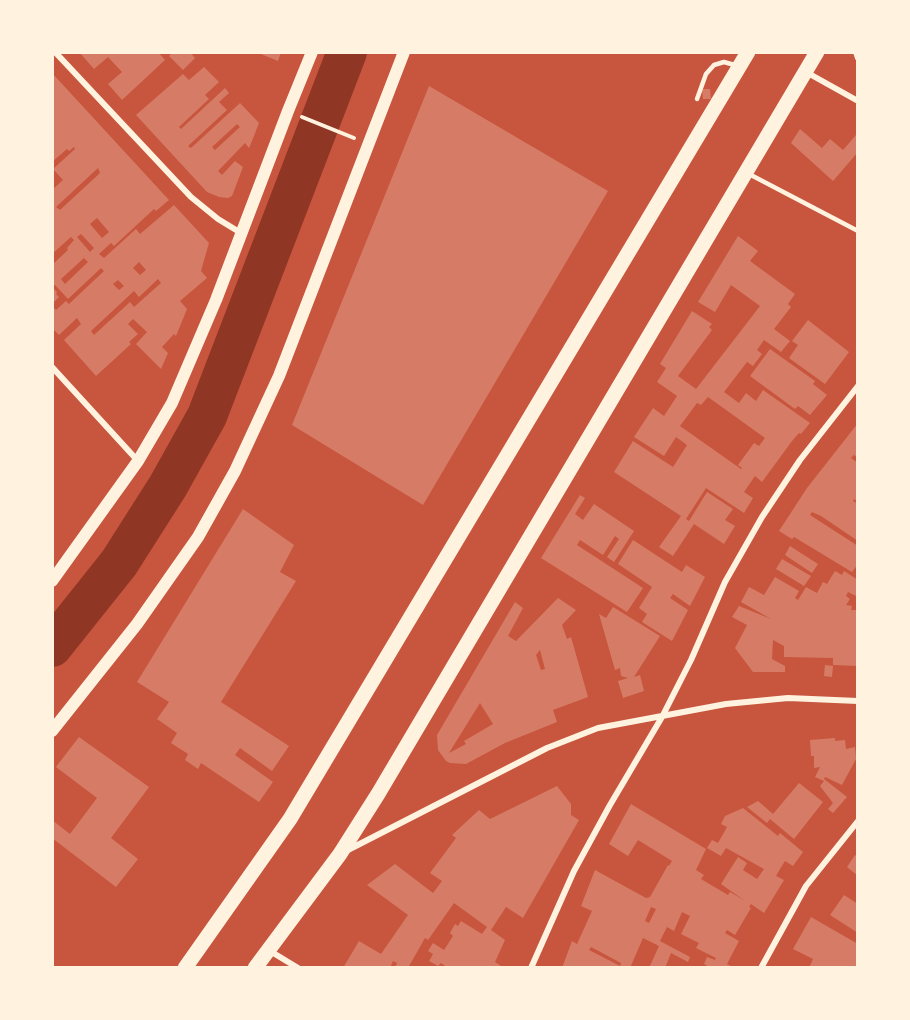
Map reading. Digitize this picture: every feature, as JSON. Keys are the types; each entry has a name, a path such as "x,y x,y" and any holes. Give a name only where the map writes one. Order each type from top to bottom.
{"main road":[{"path":"52,581 138,461 172,403 216,300 312,52"},
{"path":"52,731 137,624 198,537 235,471 279,376 404,52"},
{"path":"185,968 290,819 748,52"},
{"path":"255,968 340,854 378,794 817,52"}],"street":[{"path":"55,52 191,197 218,219 242,233"},
{"path":"856,52 858,58"},
{"path":"805,71 858,101"},
{"path":"52,367 138,461"},
{"path":"531,968 574,871 662,717 691,660 725,582 762,517 800,460 858,386"},
{"path":"340,854 547,748 598,728 726,704 788,698 858,702"},
{"path":"761,968 806,886 858,821"},
{"path":"267,949 298,968"}],"lane":[{"path":"697,99 706,74 714,65 724,62 740,66"},
{"path":"747,172 858,231"}],"path":[{"path":"303,117 353,138"}],"building":[{"path":"79,52 158,52 165,60 122,100 108,84 122,72 108,57 94,69"},
{"path":"173,52 190,52 195,58 183,70 169,56"},
{"path":"256,52 281,52 278,61"},
{"path":"204,67 219,82 205,95 209,99 179,127 181,129 225,88 229,93 219,102 227,110 188,146 191,148 240,103 259,123 249,148 245,143 218,171 222,175 235,161 243,167 232,196 228,198 207,192 136,115 183,74 189,80","holes":["237,124 240,127 215,150 212,147"]},
{"path":"52,73 169,200 156,211 154,209 114,246 111,243 99,254 104,258 136,229 140,234 174,205 209,243 201,271 207,278 180,301 187,309 176,336 174,334 162,347 168,353 161,369 136,344 147,332 133,319 128,324 138,334 129,342 131,344 96,376 64,340 81,324 77,318 59,335 52,328 52,306 56,310 66,301 69,304 104,271 101,268 68,299 55,285 52,287 52,265 68,250 67,248 74,240 71,237 52,254 52,190 63,180 53,169 75,149 74,147 69,151 67,149 52,162","holes":["98,168 100,173 60,210 56,207","97,218 109,232 102,238 90,224","81,234 94,248 90,252 77,237","84,258 88,262 65,284 61,279","139,262 146,270 140,275 133,268","158,279 161,283 134,307 130,302 94,335 91,331 134,291 139,297","118,280 124,286 119,290 113,284"]},
{"path":"429,86 608,191 423,505 292,425"},
{"path":"702,89 710,89 711,99 703,99"},
{"path":"800,129 822,148 830,139 843,150 856,135 858,152 833,181 791,143"},
{"path":"738,236 758,251 750,261 795,294 788,304 791,307 774,329 790,341 781,352 764,340 757,350 762,354 753,366 747,362 724,392 739,403 746,393 756,401 763,390 810,423 792,441 762,482 755,476 744,492 753,498 744,513 706,488 686,519 689,521 707,492 733,509 725,520 735,526 724,544 694,524 673,556 659,547 681,516 614,472 633,441 673,467 687,445 676,437 664,456 634,437 653,408 664,416 677,396 657,382 666,368 660,364 692,311 712,324 709,327 712,330 678,376 696,389 760,306 731,285 715,312 698,302","holes":["708,397 765,438 759,446 754,443 738,465 741,469 680,426 697,403 701,405"]},
{"path":"52,287 59,297 52,304"},
{"path":"808,320 849,352 825,384 789,358 798,345 792,341"},
{"path":"770,349 815,381 813,384 827,395 810,415 798,406 795,409 750,376"},
{"path":"858,423 858,458 854,455 851,458 858,463 858,502 854,499 853,501 858,504 858,541 821,516 812,512 810,515 858,546 858,564 852,572 794,537 792,539 779,531 807,488"},
{"path":"580,495 585,498 575,514 583,520 594,504 634,531 614,562 607,557 619,539 615,536 603,555 580,540 577,545 643,588 627,612 541,558"},
{"path":"243,509 294,545 280,572 296,581 221,702 289,746 272,771 240,748 235,755 273,782 259,802 201,763 198,769 185,760 188,754 171,743 177,733 157,719 169,702 137,682"},
{"path":"633,540 682,572 686,565 705,577 690,606 673,594 670,598 688,610 672,641 642,622 647,614 639,608 652,587 618,564"},
{"path":"790,546 818,564 812,573 785,555"},
{"path":"782,559 811,576 804,586 776,569"},
{"path":"835,571 842,575 844,571 858,580 858,597 848,592 846,596 850,599 846,605 852,606 851,610 858,610 858,666 833,665 833,658 784,657 784,646 773,640 772,659 785,666 785,672 753,672 735,648 747,625 732,617 739,606 771,619 741,602 749,587 764,595 775,577 799,591 795,598 798,600 806,587 817,593 823,582 827,584"},
{"path":"558,598 576,610 562,625 567,639 571,637 588,697 553,710 557,722 505,743 466,764 446,761 438,750 437,735 515,602 523,608 508,636 516,641","holes":["540,650 545,669 541,670 536,655","480,703 493,724 464,741 466,744 449,753"]},
{"path":"613,607 660,636 634,677 640,675 644,691 623,698 618,681 628,678 621,676 620,668 615,670 599,614 606,618"},
{"path":"825,665 833,666 832,677 824,676"},
{"path":"79,737 149,787 111,838 138,859 116,887 52,838 52,820 70,834 97,798 56,767"},
{"path":"835,738 835,741 845,740 846,749 855,747 856,759 842,785 825,777 824,779 847,797 833,813 828,809 833,803 820,786 824,781 815,777 820,767 814,768 810,740"},
{"path":"799,783 823,802 794,839 770,819 767,823 747,807 758,801 773,814"},
{"path":"557,786 571,804 571,815 579,820 523,918 506,907 491,930 505,940 495,962 504,968 448,968 441,963 438,966 429,961 433,954 428,951 433,943 444,950 453,936 450,933 455,924 458,926 461,921 482,934 487,927 454,903 428,940 425,938 408,968 395,968 397,963 393,961 390,968 343,968 359,941 381,954 408,915 367,885 395,864 433,893 442,881 430,873 456,838 452,835 479,810 490,819"},
{"path":"631,804 706,849 696,870 704,875 701,879 728,895 730,892 745,901 721,884 738,857 747,863 743,870 757,879 764,869 726,848 721,856 707,848 712,840 718,843 727,827 721,824 725,816 743,808 778,836 780,833 803,852 793,866 785,861 776,876 784,880 764,913 751,904 749,907 751,908 735,935 727,930 725,933 739,941 727,964 734,968 711,968 704,964 707,957 715,960 716,958 696,948 699,943 681,934 690,916 682,912 674,931 667,927 660,941 690,957 688,962 671,953 665,968 649,968 659,946 643,938 630,968 562,968 572,941 577,944 592,911 581,906 595,870 646,898 650,897 672,861 638,840 628,856 609,844","holes":["651,907 656,909 649,923 645,921","591,947 621,963 620,966 589,950"]},
{"path":"855,855 858,857 858,876 847,867"},
{"path":"844,895 858,904 858,933 830,915"},
{"path":"811,917 858,944 858,968 809,968 813,959 793,949"}],"waterway":[{"path":"52,647 119,563 168,486 207,416 347,52"}]}
